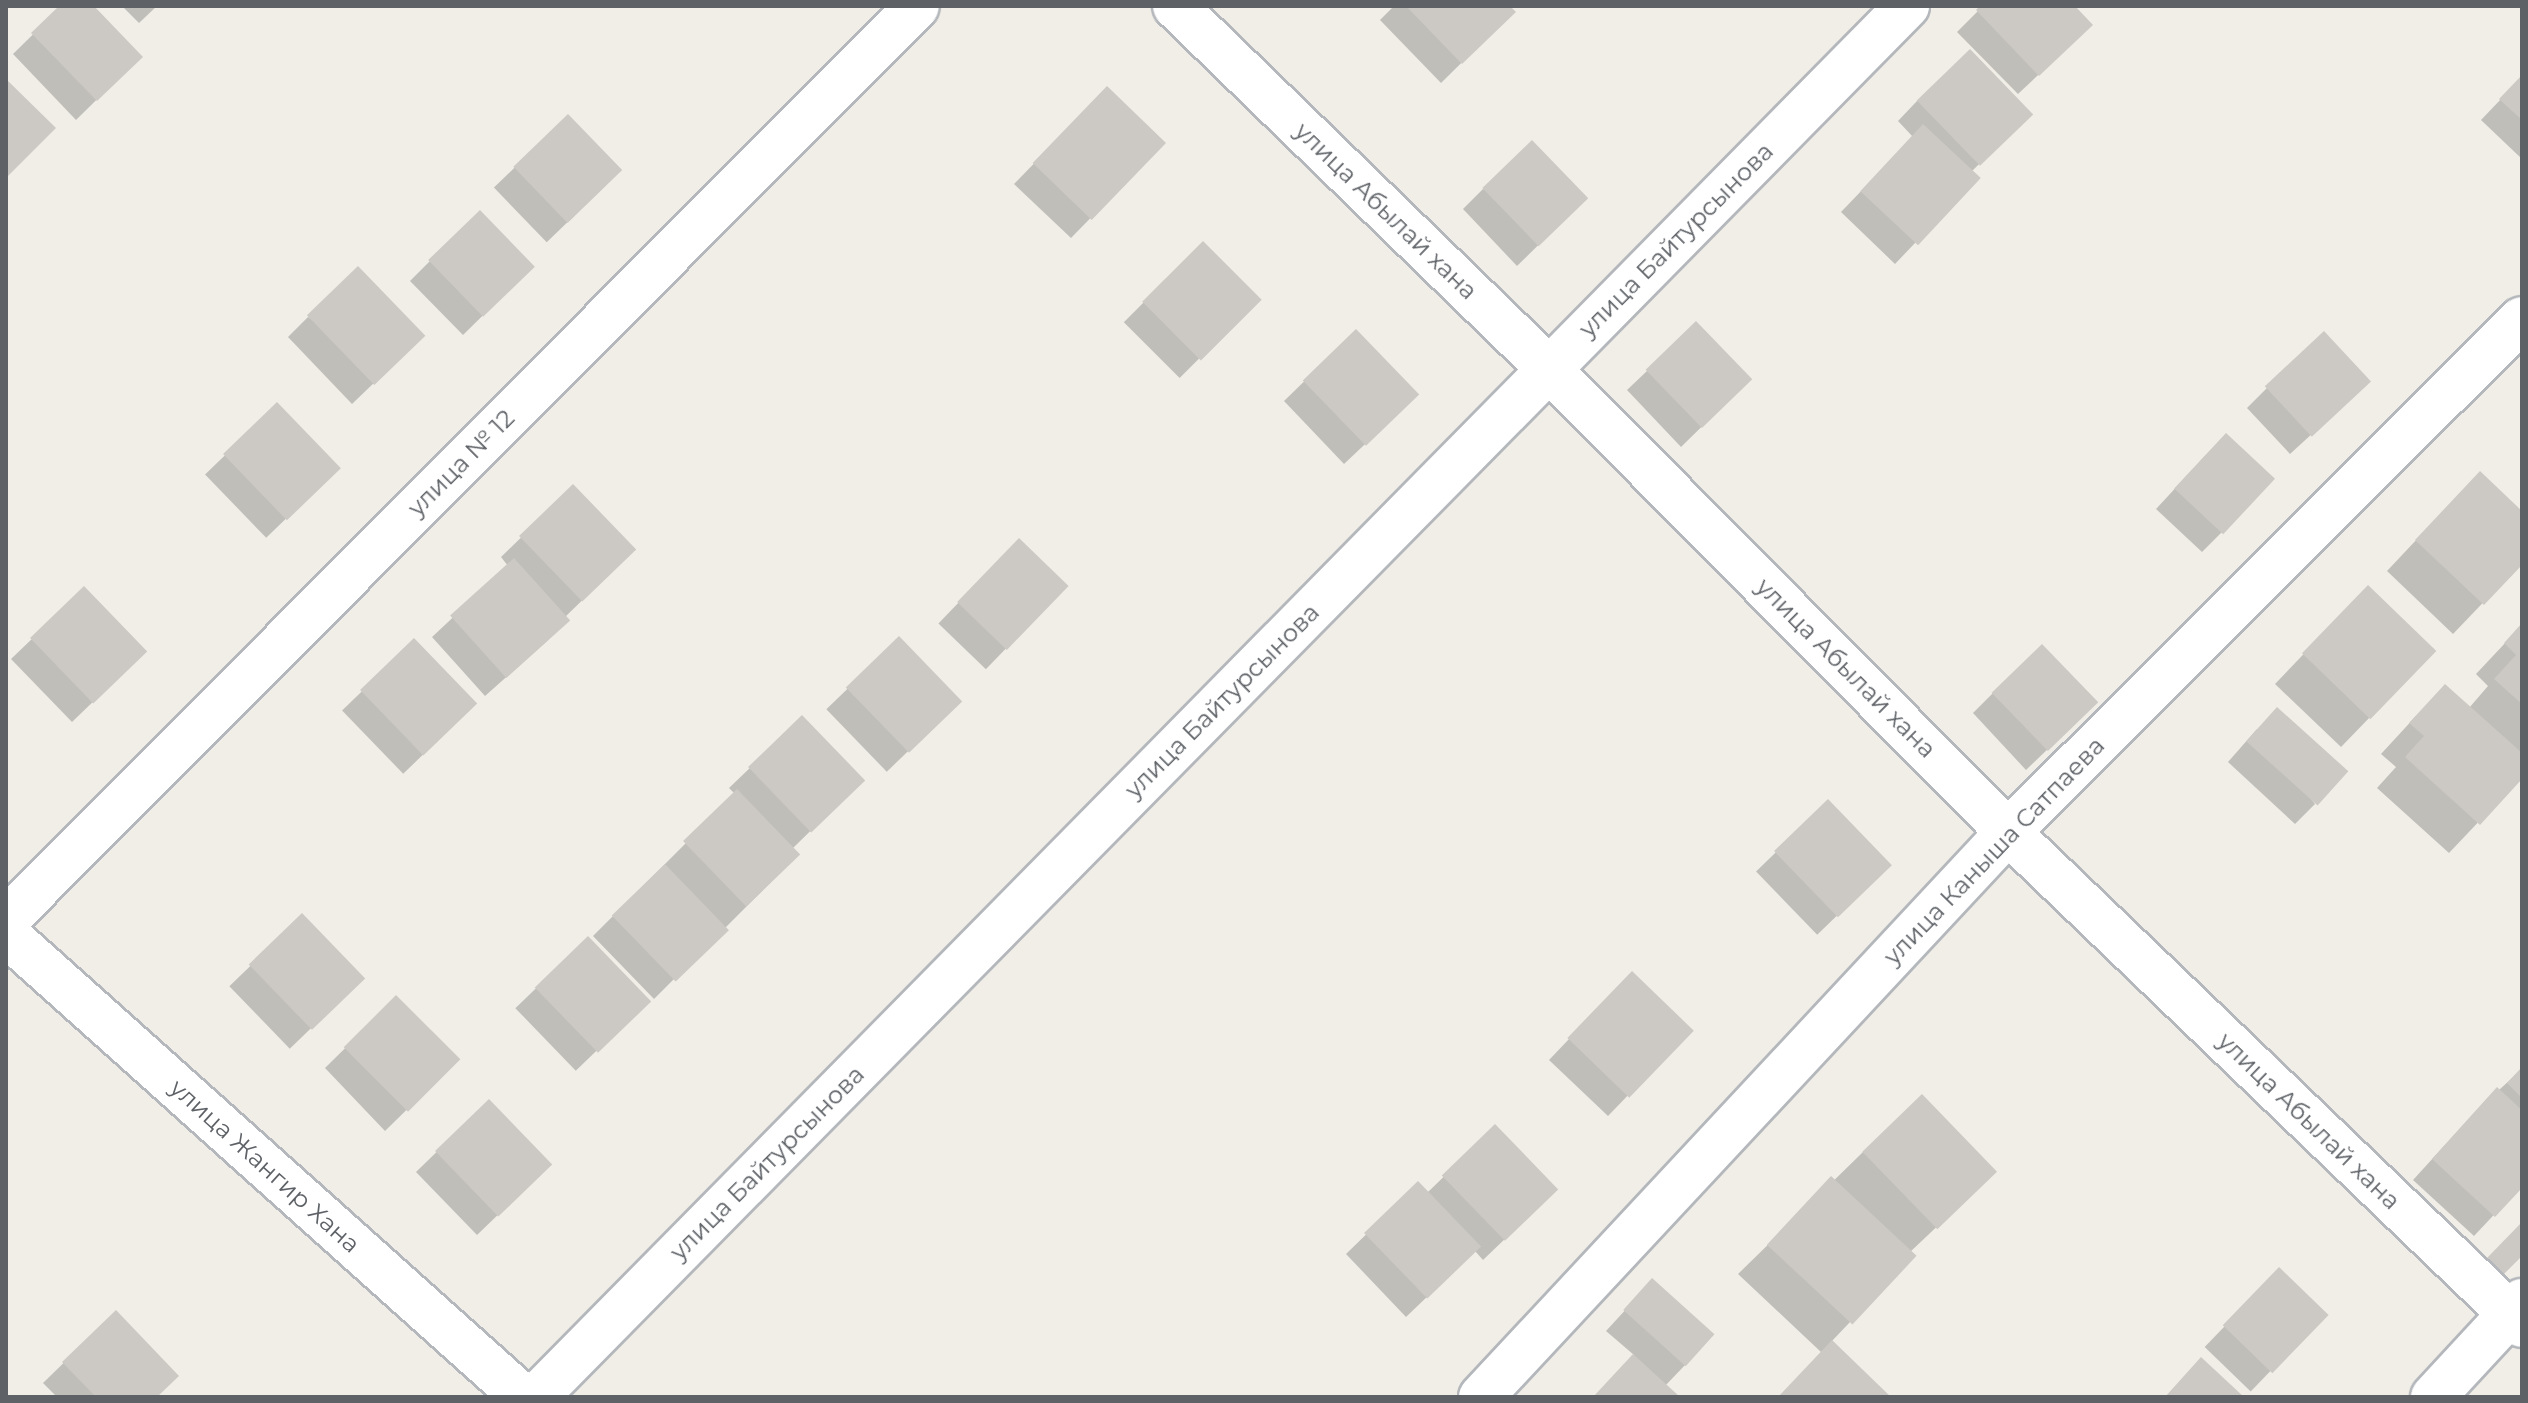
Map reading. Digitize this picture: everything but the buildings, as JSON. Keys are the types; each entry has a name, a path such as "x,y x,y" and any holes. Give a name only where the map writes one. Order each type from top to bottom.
{"street":[{"name":"улица № 12","path":"6,920 917,6"},
{"name":"улица Абылай хана","path":"1175,6 1549,369 2008,832 2518,1313"},
{"name":"улица Байтурсынова","path":"536,1397 1907,6"},
{"name":"улица Каныша Сатпаева","path":"1481,1397 2008,832 2522,319"},
{"name":"улица Жангир Хана","path":"6,934 523,1397"},
{"path":"2433,1397 2518,1313"}]}
